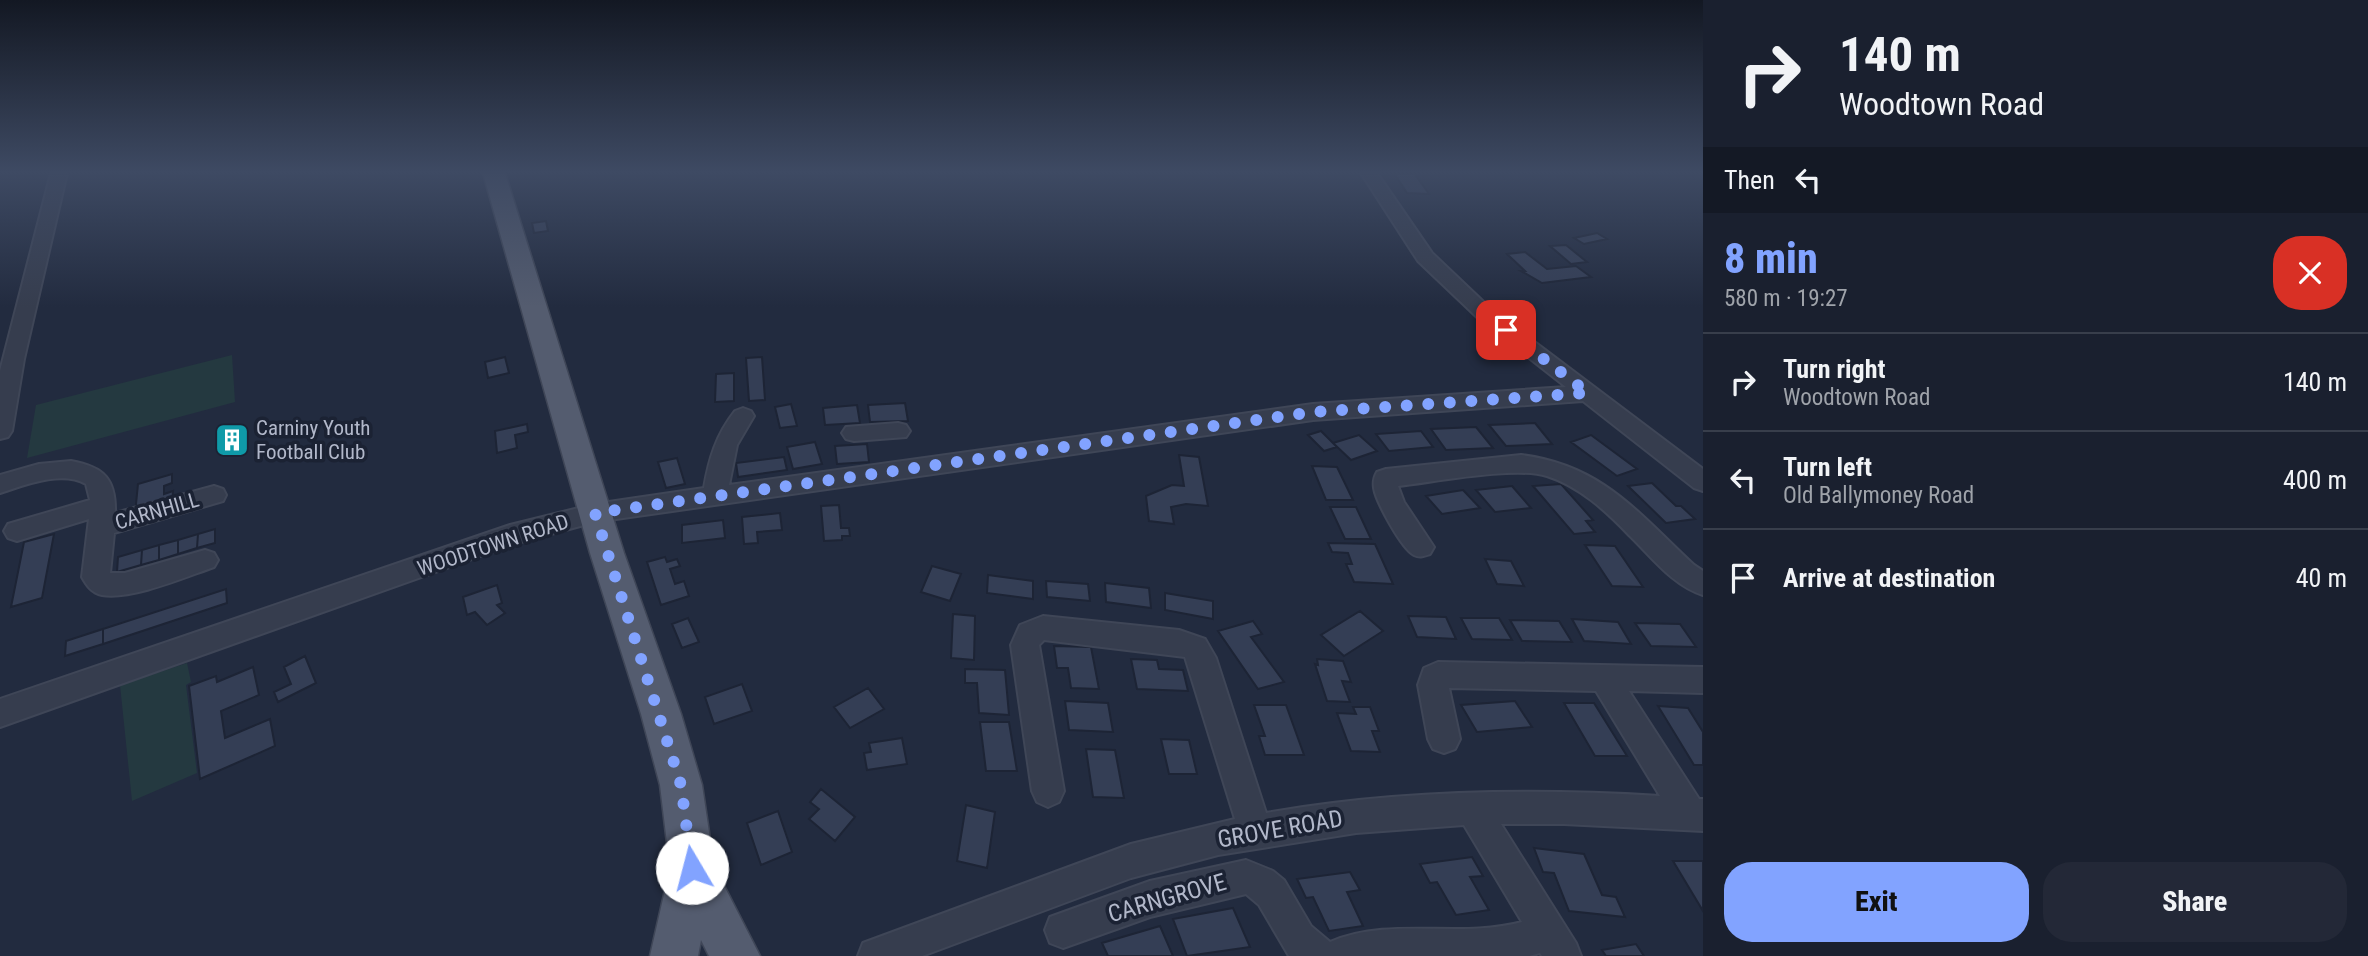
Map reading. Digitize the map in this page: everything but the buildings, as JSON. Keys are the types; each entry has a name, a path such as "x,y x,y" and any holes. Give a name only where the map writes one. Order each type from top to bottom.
{"main road":[{"path":"507,218 595,513 681,785 692,868 720,933 736,956"},
{"path":"674,956 692,868"}],"street":[{"path":"0,431 13,359 48,218"},
{"path":"1399,218 1425,257 1485,314 1703,482"},
{"name":"WOODTOWN ROAD","path":"0,713 510,535 595,513 1313,412 1588,393"},
{"path":"715,498 723,448 729,433 743,416"},
{"path":"854,433 889,431 890,472"},
{"path":"1421,547 1395,509 1385,488 1386,478 1521,464 1539,465 1569,473 1588,484 1685,573 1703,583"},
{"name":"CARNHILL","path":"0,484 44,472 79,472 89,475 99,484 102,492 96,578 103,584 125,584 205,560"},
{"name":"CARNHILL","path":"17,531 214,495"},
{"path":"1048,791 1025,645 1028,635 1044,628 1179,642 1195,649 1203,661 1255,831"},
{"path":"1444,738 1433,685 1434,677 1438,675 1703,680"},
{"path":"1604,678 1696,815"},
{"path":"1340,956 1396,946 1496,947 1554,944 1471,807"},
{"name":"GROVE ROAD","path":"876,956 993,910 1149,856 1255,831 1357,816 1471,807 1696,815"},
{"name":"CARNGROVE","path":"1063,930 1150,899 1245,877 1259,881 1270,891 1282,905 1301,943 1319,956"}],"shaded area":[{"path":"232,355 235,402 27,458 36,405"},
{"path":"187,663 191,682 186,685 197,773 132,801 120,685"}],"place":[{"name":"Carniny Youth Football Club","path":"232,440"}],"route":[{"path":"692,868 681,785 595,513 1313,412 1455,400 1588,393 1506,330"}]}
